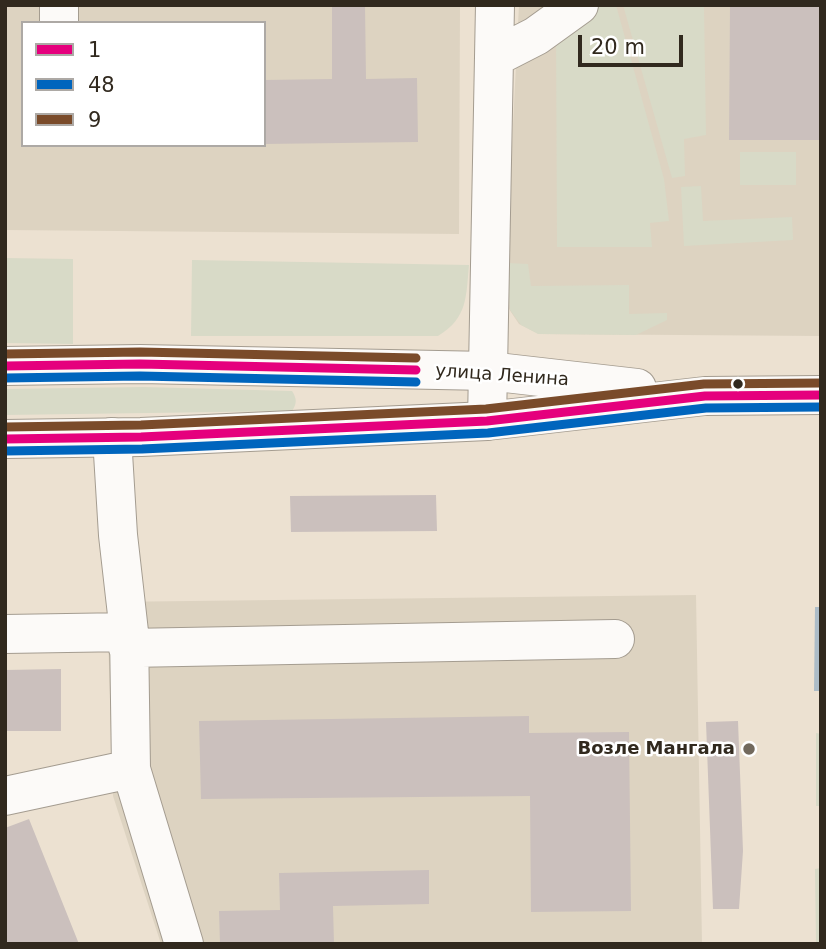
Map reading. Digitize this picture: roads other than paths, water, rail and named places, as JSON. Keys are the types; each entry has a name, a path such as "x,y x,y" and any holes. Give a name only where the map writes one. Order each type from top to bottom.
{"main road":[{"path":"487,421 495,5"},
{"path":"495,57 536,36 579,5"},
{"name":"улица Ленина","path":"5,366 140,364 488,371 705,396"},
{"name":"улица Ленина","path":"5,439 487,421 705,396 821,396"},
{"path":"112,437 128,640 131,769 184,944"},
{"path":"5,634 128,640 615,639"},
{"path":"5,773 131,769"},
{"path":"5,796 131,769"}],"water":[{"path":"815,607 821,607 821,691 814,691"}],"place":[{"name":"Возле Мангала","path":"749,749"}]}
